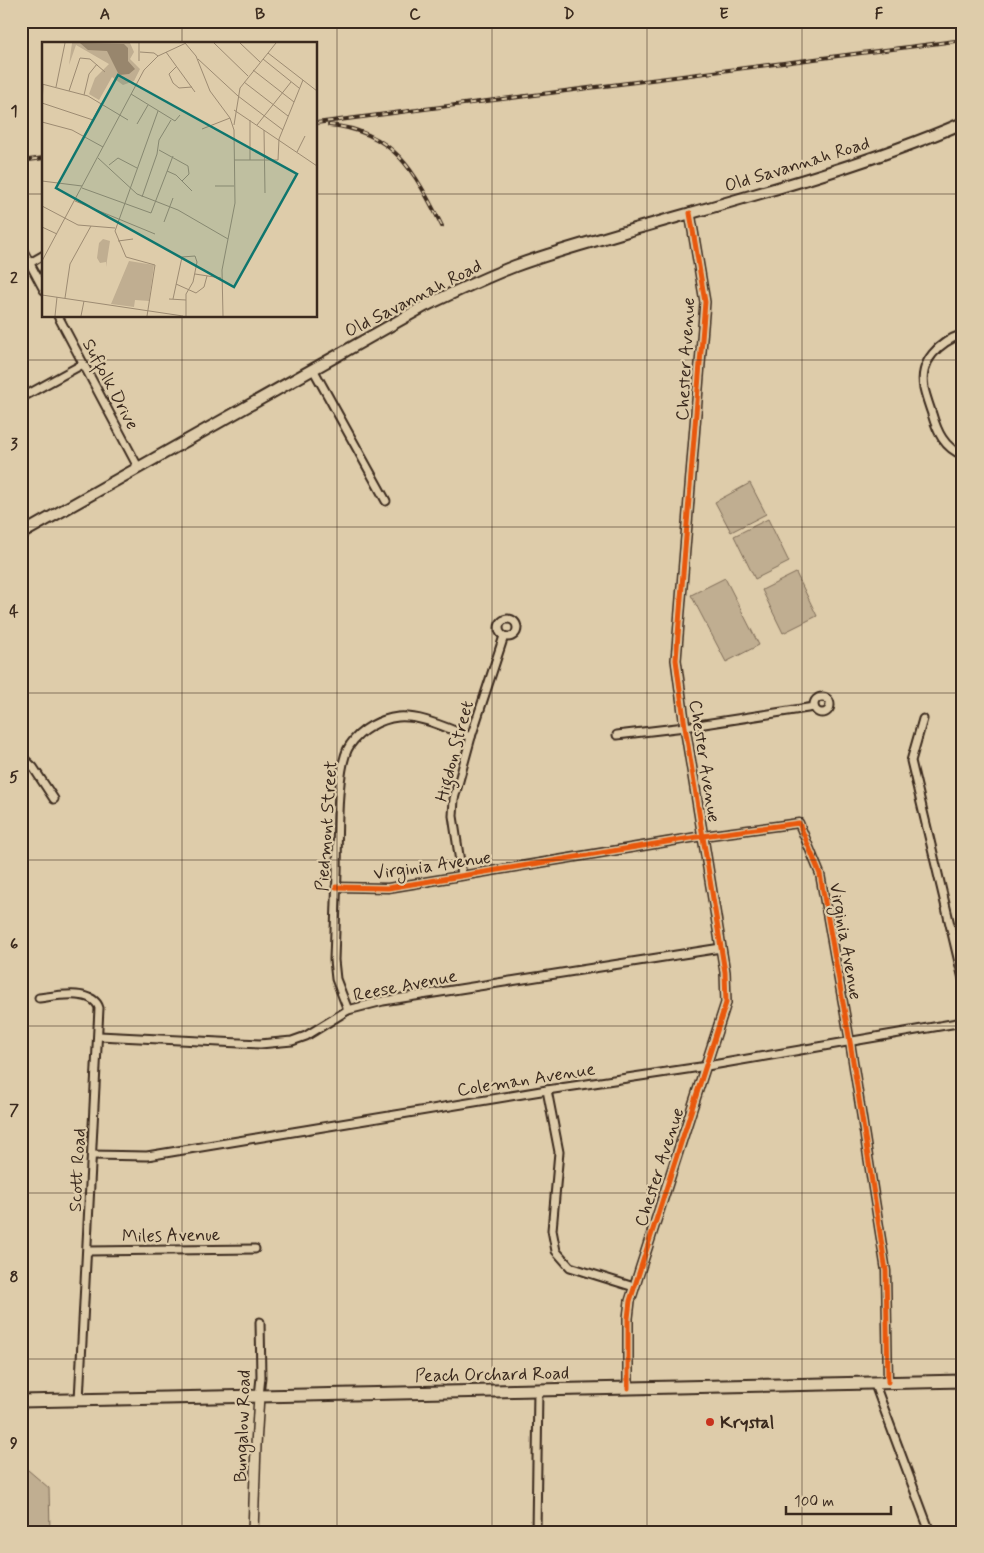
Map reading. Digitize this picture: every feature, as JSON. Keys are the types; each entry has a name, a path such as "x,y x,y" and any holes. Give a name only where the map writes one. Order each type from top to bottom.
{"main road":[{"name":"Old Savannah Road","path":"21,534 425,306 483,279 525,263 847,167 916,143 963,123"},
{"name":"Peach Orchard Road","path":"21,1401 963,1381"}],"street":[{"name":"Chester Avenue","path":"628,1388 628,1318 634,1286 707,1066 726,1003 727,986 676,660 705,302 690,213"},
{"path":"21,247 42,286"},
{"path":"21,268 42,256"},
{"name":"Suffolk Drive","path":"59,318 138,467"},
{"path":"963,334 945,342 933,352 926,364 923,377 924,389 936,428 945,442 954,451 963,455"},
{"path":"21,398 83,364"},
{"path":"312,369 386,501"},
{"name":"Higdon Street","path":"462,875 453,807 471,737 504,636"},
{"path":"617,735 685,727 814,707"},
{"name":"Piedmont Street","path":"348,1010 336,979 334,968 338,810 345,756 350,745 362,733 385,720 397,718 419,719 471,737"},
{"path":"923,719 911,761 963,979"},
{"path":"21,756 33,766 54,799"},
{"name":"Virginia Avenue","path":"336,887 388,888 703,836 799,824 820,874 850,1042 886,1270 888,1382"},
{"name":"Reese Avenue","path":"99,1036 260,1044 284,1043 306,1036 348,1010 392,1000 721,948"},
{"name":"Scott Road","path":"38,998 77,995 94,999 100,1008 79,1400"},
{"name":"Coleman Avenue","path":"92,1155 146,1156 547,1090 707,1066 963,1022"},
{"path":"547,1090 559,1152 552,1230 556,1251 570,1267 634,1286"},
{"name":"Miles Avenue","path":"88,1251 255,1249"},
{"name":"Bungalow Road","path":"253,1532 261,1377 260,1322"},
{"path":"874,1382 930,1532"},
{"path":"536,1532 538,1390"}],"shaded area":[{"path":"750,483 766,514 731,532 715,502"},
{"path":"768,519 789,562 755,579 734,536"},
{"path":"796,573 817,616 783,633 762,590"},
{"path":"725,578 759,645 726,662 691,595"},
{"path":"21,1468 28,1470 49,1488 50,1532 21,1532"}],"railway":[{"path":"318,123 963,40"},
{"path":"329,125 352,129 371,136 387,146 412,172 442,226"},
{"path":"21,161 42,158"}],"cycle path":[{"path":"628,1388 628,1318 630,1301 726,1003 725,972 685,727 676,660 705,302 690,213"},
{"path":"336,887 388,888 703,836 799,823 820,874 850,1042 886,1271 888,1382"}],"place":[{"name":"Krystal","path":"710,1422"}]}
